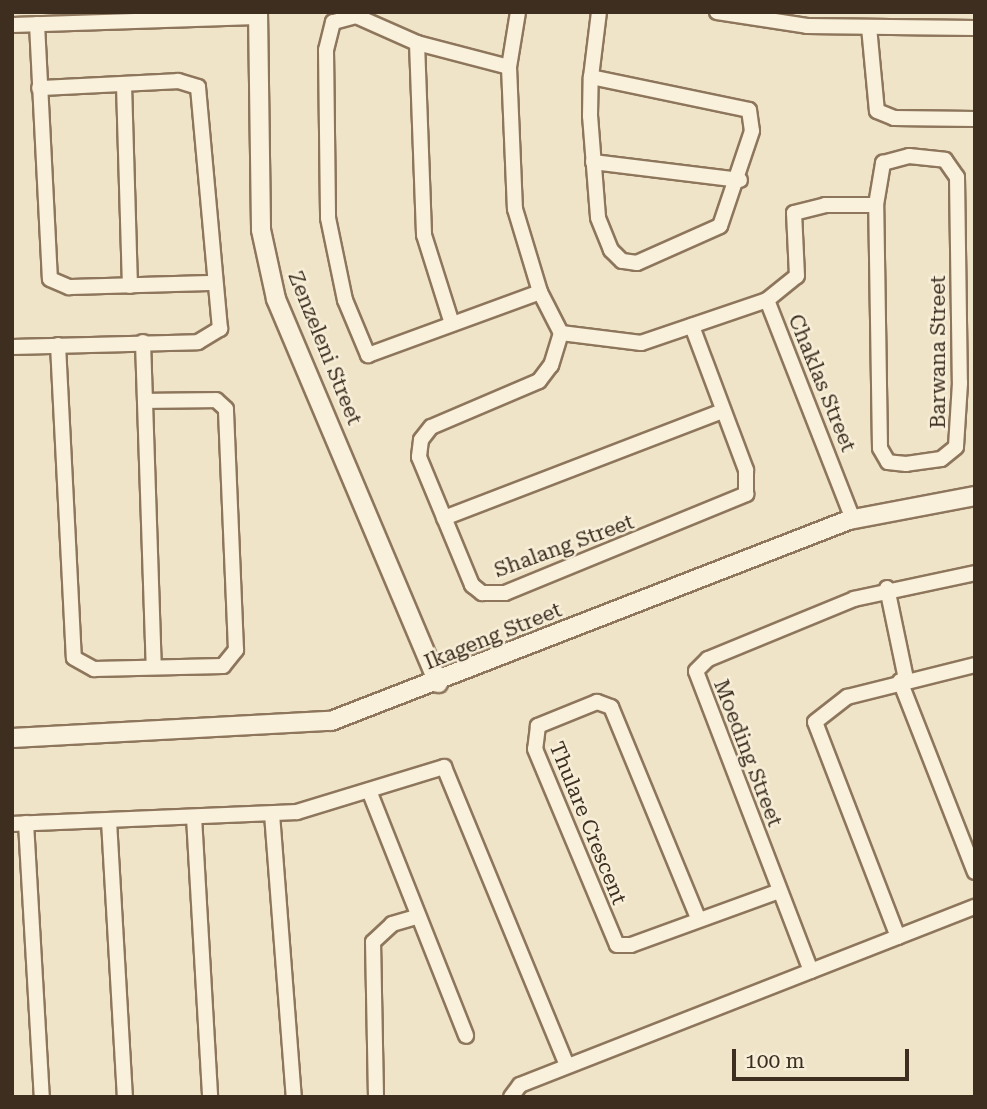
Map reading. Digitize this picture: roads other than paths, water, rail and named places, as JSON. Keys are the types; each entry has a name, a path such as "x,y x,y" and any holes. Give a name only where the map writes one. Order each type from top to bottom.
{"street":[{"path":"518,12 509,66 515,209 540,292 561,332"},
{"path":"591,76 745,107 754,119 740,180 727,218 712,233 628,263 611,250 603,230 593,162 591,76 599,12"},
{"path":"717,12 869,27 975,27"},
{"path":"12,24 258,15"},
{"name":"Zenzeleni Street","path":"258,15 261,220 276,299 438,683"},
{"path":"509,66 417,43 356,16 338,18 326,50 328,218 360,344 375,355 540,292"},
{"path":"37,24 47,275 69,287 211,282"},
{"path":"869,27 877,111 894,118 975,118"},
{"path":"417,43 424,235 452,324"},
{"path":"12,347 215,337 219,322 211,282 202,93 188,82 38,88"},
{"path":"124,85 130,286"},
{"name":"Barwana Street","path":"939,158 955,169 959,439 941,459 893,463 881,453 876,205 889,159 939,158"},
{"path":"593,162 740,180"},
{"path":"766,300 797,276 794,213 825,205 876,205"},
{"name":"Chaklas Street","path":"561,332 633,344 766,300 853,519"},
{"name":"Shalang Street","path":"561,332 551,365 539,381 424,432 419,457 472,585 482,593 505,593 746,494 749,480 692,326"},
{"path":"144,342 154,667"},
{"path":"58,345 72,653 85,668 223,666 234,655 236,635 226,409 216,400 145,401"},
{"path":"444,518 723,411"},
{"name":"Ikageng Street","path":"12,738 306,725 438,683 853,519 975,496"},
{"name":"Moeding Street","path":"811,971 696,671 708,659 803,618 887,588 975,573"},
{"path":"887,588 903,680 975,872"},
{"path":"898,937 815,722 847,697 903,680 975,665"},
{"name":"Thulare Crescent","path":"698,918 611,708 597,702 538,726 535,749 614,943 631,946 698,918 779,891"},
{"path":"42,1097 19,824 272,814 370,793 433,767 448,771 567,1066"},
{"path":"370,793 466,1036"},
{"path":"272,814 294,1097"},
{"path":"194,817 210,1097"},
{"path":"109,821 125,1097"},
{"path":"511,1097 520,1086 567,1066 975,907"},
{"path":"376,1097 373,942 392,924 417,917"}]}
